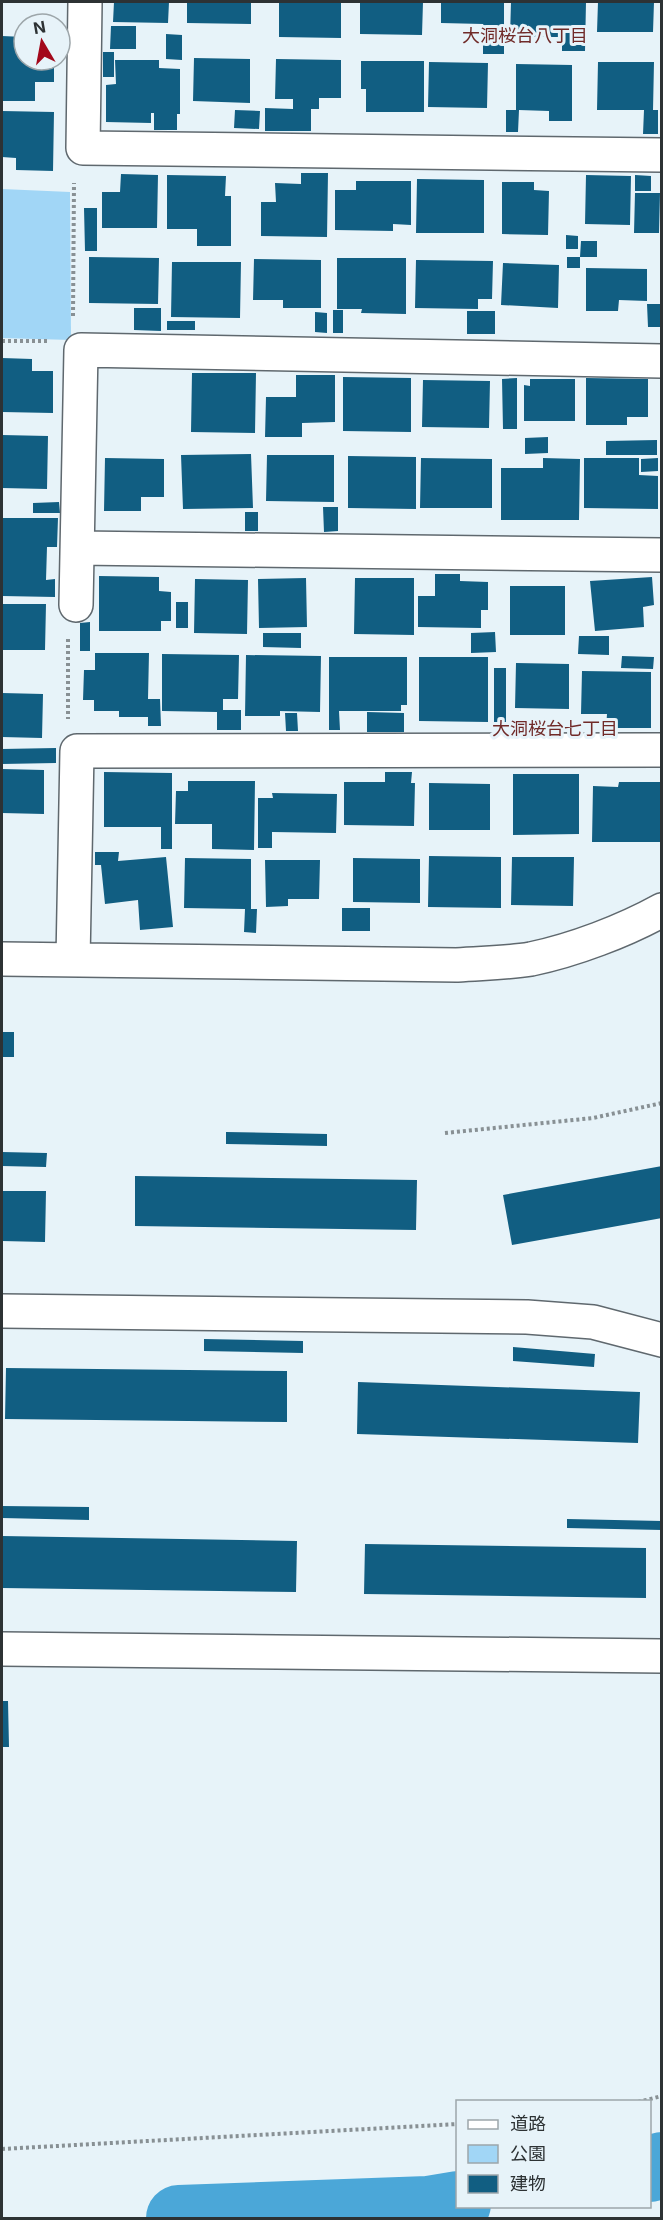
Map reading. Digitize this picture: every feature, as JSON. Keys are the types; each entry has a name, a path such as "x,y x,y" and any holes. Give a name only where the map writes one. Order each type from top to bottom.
{"street":[{"path":"85,2 83,148 662,155"},
{"path":"76,605 77,346 662,361"},
{"path":"78,548 662,555"},
{"path":"73,960 78,751 662,750"},
{"path":"2,959 478,964 531,959 586,942 662,910"},
{"path":"2,1311 527,1317 593,1322 662,1340"},
{"path":"2,1649 662,1656"}],"path":[{"path":"2,341 77,346 74,171 83,148"},
{"path":"76,605 68,617 68,734 78,751"},
{"path":"445,1133 593,1118 662,1103"},
{"path":"646,2100 662,2096"},
{"path":"2,2149 456,2124"}],"green space":[{"path":"2,189 70,192 71,340 2,338"}],"building":[{"path":"114,2 169,2 168,23 113,22"},
{"path":"187,2 251,2 251,24 187,23"},
{"path":"279,2 341,2 341,38 279,37"},
{"path":"360,2 423,2 422,35 360,34"},
{"path":"441,2 504,2 504,54 483,54 483,24 441,23"},
{"path":"511,2 586,2 585,51 562,51 562,37 510,37"},
{"path":"598,2 654,2 653,32 597,32"},
{"path":"111,26 136,26 136,49 110,49"},
{"path":"166,34 182,35 182,60 166,59"},
{"path":"2,36 12,36 12,72 54,72 54,82 35,82 35,101 2,101"},
{"path":"103,52 114,52 114,77 103,77"},
{"path":"194,58 250,59 250,103 193,101"},
{"path":"276,59 341,60 341,98 319,98 319,109 311,109 311,131 265,131 265,108 293,109 293,99 275,99"},
{"path":"115,60 159,60 159,68 180,69 180,114 177,114 177,130 154,130 154,113 151,113 151,123 106,122 106,85 116,84"},
{"path":"361,61 424,61 424,112 366,112 366,89 361,89"},
{"path":"429,62 488,63 487,108 428,107"},
{"path":"598,62 654,62 653,110 658,110 658,134 643,134 644,110 597,110"},
{"path":"516,64 572,65 572,121 549,121 549,111 519,110 518,132 506,132 506,110 516,110"},
{"path":"235,110 260,111 259,129 234,128"},
{"path":"2,111 54,112 53,171 16,170 16,158 2,157"},
{"path":"301,173 328,173 327,237 261,236 261,202 276,202 275,183 301,184"},
{"path":"121,174 158,175 157,228 102,228 102,192 120,192"},
{"path":"167,175 226,176 225,196 231,196 231,246 197,246 197,229 167,229"},
{"path":"586,175 631,176 630,225 585,224"},
{"path":"635,175 651,176 651,191 635,191"},
{"path":"417,179 484,180 484,233 416,233"},
{"path":"356,181 411,181 411,225 393,224 393,231 335,230 335,190 356,190"},
{"path":"502,182 534,182 534,190 549,191 548,235 502,234"},
{"path":"635,193 660,193 659,233 634,233"},
{"path":"84,208 97,208 97,251 85,251"},
{"path":"566,235 578,236 578,249 566,249"},
{"path":"581,241 597,241 597,257 580,257"},
{"path":"89,257 159,258 158,304 89,303"},
{"path":"567,257 580,257 580,268 567,268"},
{"path":"337,258 406,258 406,314 361,313 362,309 337,309"},
{"path":"254,259 321,260 321,308 283,308 283,300 253,300"},
{"path":"416,260 493,261 492,299 478,299 478,309 415,308"},
{"path":"172,262 241,262 240,318 171,317"},
{"path":"503,263 559,265 558,308 501,305"},
{"path":"586,268 647,269 647,301 619,300 618,311 586,311"},
{"path":"647,304 661,304 661,327 648,327"},
{"path":"134,308 161,308 161,331 134,330"},
{"path":"333,310 343,310 343,333 333,333"},
{"path":"467,311 495,311 495,334 467,334"},
{"path":"315,312 327,313 327,333 315,332"},
{"path":"167,321 195,321 195,330 167,330"},
{"path":"2,358 32,359 32,371 53,371 53,413 2,412"},
{"path":"192,373 256,373 255,433 191,432"},
{"path":"296,375 335,375 335,422 302,423 302,437 265,437 266,397 296,397"},
{"path":"343,377 411,378 411,432 343,431"},
{"path":"517,378 517,429 503,429 502,379"},
{"path":"586,378 648,379 648,417 627,417 627,425 586,425"},
{"path":"530,379 575,379 575,421 524,421 524,385 530,386"},
{"path":"423,380 490,381 489,428 422,427"},
{"path":"2,435 48,436 47,489 2,488"},
{"path":"548,437 548,453 525,454 525,438"},
{"path":"657,440 657,455 606,455 606,441"},
{"path":"251,454 253,508 183,509 181,455"},
{"path":"267,455 334,455 334,502 266,501"},
{"path":"348,456 416,457 416,509 348,508"},
{"path":"105,458 164,459 164,497 141,497 141,511 104,511"},
{"path":"421,458 492,459 492,508 420,508"},
{"path":"543,458 580,459 579,520 501,520 501,468 543,468"},
{"path":"584,458 639,458 639,475 658,476 658,509 584,508"},
{"path":"658,458 658,471 641,472 641,459"},
{"path":"59,502 60,513 33,513 33,503"},
{"path":"323,507 338,507 338,531 324,532"},
{"path":"245,512 258,512 258,531 245,531"},
{"path":"2,518 58,518 57,547 47,547 46,580 55,579 55,597 2,596"},
{"path":"435,574 460,574 460,581 488,582 488,610 481,610 481,628 418,627 418,596 435,596"},
{"path":"99,576 159,577 159,591 171,592 171,621 161,621 161,631 99,631"},
{"path":"652,577 654,605 643,607 644,627 595,631 590,581"},
{"path":"306,578 307,627 259,628 258,579"},
{"path":"355,578 414,578 414,635 354,634"},
{"path":"195,579 248,580 247,634 194,633"},
{"path":"510,586 565,586 565,635 510,635"},
{"path":"176,602 188,602 188,628 176,628"},
{"path":"2,604 46,604 45,650 2,650"},
{"path":"90,622 90,651 80,651 80,623"},
{"path":"495,632 496,652 471,653 471,633"},
{"path":"263,633 301,633 301,648 263,647"},
{"path":"579,636 609,636 609,655 578,654"},
{"path":"95,653 149,653 148,699 160,699 161,726 148,726 148,717 119,717 119,711 94,711 94,700 83,700 84,670 95,670"},
{"path":"162,654 239,655 238,699 223,699 223,710 241,710 241,730 217,730 217,712 162,711"},
{"path":"246,655 321,656 320,712 280,711 280,716 245,716"},
{"path":"622,656 654,657 653,669 621,668"},
{"path":"329,657 407,657 407,705 401,705 401,711 339,711 340,730 329,730"},
{"path":"419,657 488,657 488,722 419,721"},
{"path":"516,663 569,664 569,709 515,708"},
{"path":"494,668 506,668 506,723 494,723"},
{"path":"582,671 651,672 651,728 606,728 607,714 581,714"},
{"path":"2,693 43,694 42,738 2,737"},
{"path":"367,712 404,713 404,732 367,732"},
{"path":"285,713 297,713 298,731 286,731"},
{"path":"56,748 56,763 2,764 2,749"},
{"path":"2,769 44,770 44,814 2,813"},
{"path":"104,772 172,773 172,849 161,849 161,827 104,827"},
{"path":"385,772 412,772 411,783 415,783 414,826 344,825 344,782 385,782"},
{"path":"513,774 579,774 579,834 513,835"},
{"path":"188,781 255,781 254,850 212,849 212,824 175,824 176,791 188,791"},
{"path":"619,782 662,782 662,842 592,842 593,786 618,787"},
{"path":"429,783 490,784 490,830 429,830"},
{"path":"272,793 337,794 336,833 272,832 272,848 258,848 258,798 273,798"},
{"path":"95,852 119,852 118,861 166,857 173,927 140,930 138,900 105,904 101,865 95,865"},
{"path":"429,856 501,857 501,908 428,907"},
{"path":"512,857 574,857 573,906 511,905"},
{"path":"185,858 251,859 251,909 257,909 256,933 244,932 245,909 184,908"},
{"path":"353,858 420,859 420,903 353,902"},
{"path":"265,860 320,860 319,899 288,899 288,906 266,907"},
{"path":"342,908 370,908 370,931 342,931"},
{"path":"2,1032 14,1032 14,1057 2,1057"},
{"path":"226,1132 327,1134 327,1146 226,1144"},
{"path":"2,1152 47,1153 46,1167 2,1166"},
{"path":"662,1166 662,1218 512,1245 503,1195"},
{"path":"135,1176 417,1180 416,1230 135,1226"},
{"path":"2,1191 46,1191 45,1242 2,1241"},
{"path":"204,1339 303,1341 303,1353 204,1351"},
{"path":"513,1347 595,1354 594,1367 513,1361"},
{"path":"6,1368 287,1371 287,1422 5,1419"},
{"path":"358,1382 640,1392 638,1443 357,1434"},
{"path":"2,1506 89,1507 89,1520 2,1518"},
{"path":"567,1519 662,1521 662,1530 567,1528"},
{"path":"2,1536 297,1541 296,1592 2,1588"},
{"path":"365,1544 646,1548 646,1598 364,1594"},
{"path":"2,1701 8,1701 9,1747 2,1747"}],"waterway":[{"path":"651,2169 662,2165"},
{"path":"179,2218 428,2209 456,2204"}],"district":[{"name":"大洞桜台八丁目","path":"525,36"},
{"name":"大洞桜台七丁目","path":"555,729"}]}
